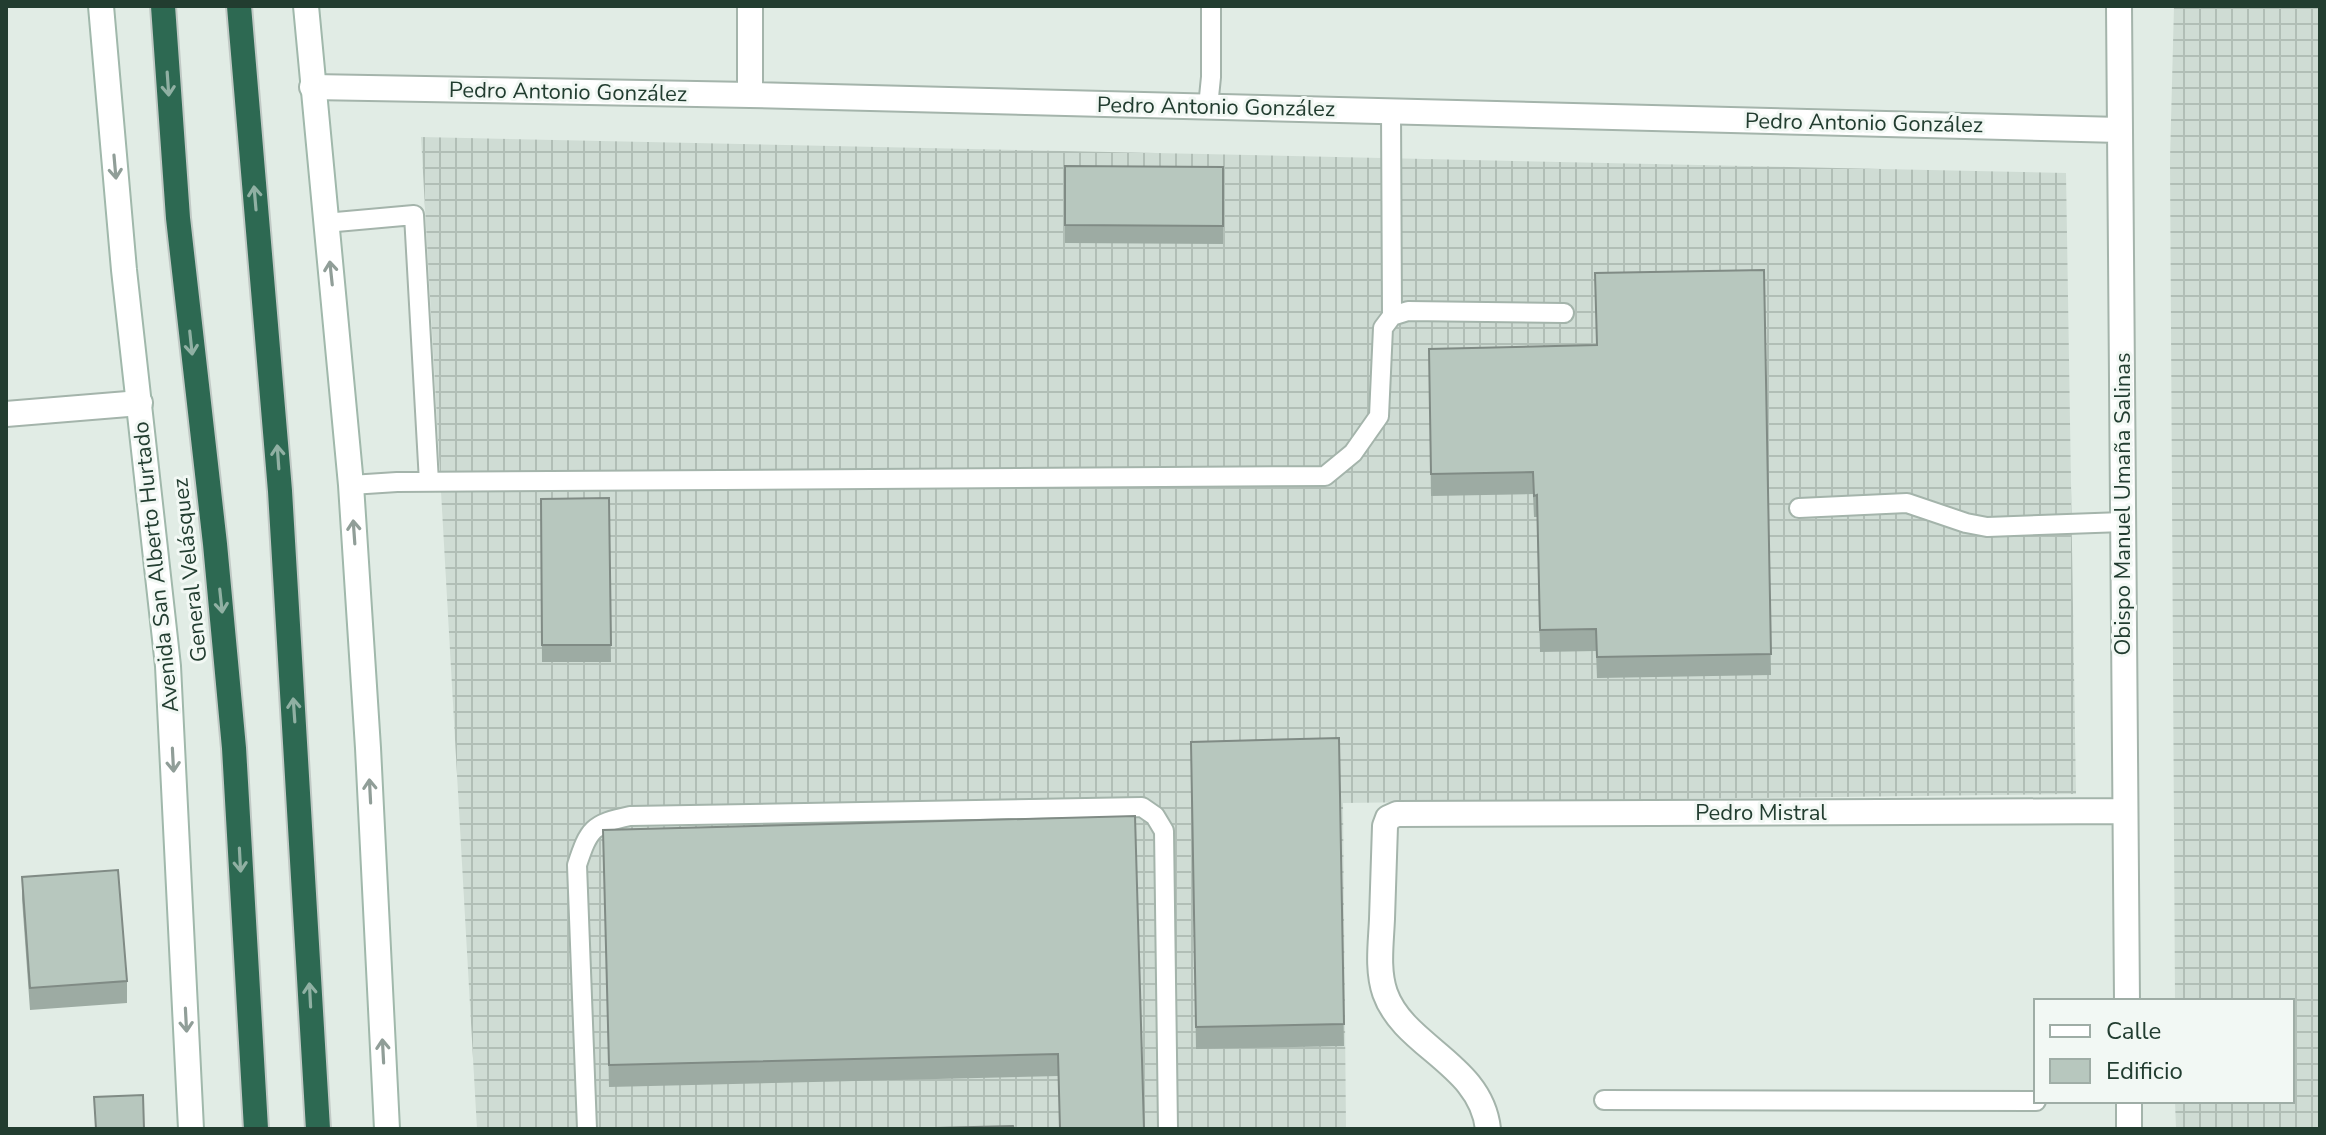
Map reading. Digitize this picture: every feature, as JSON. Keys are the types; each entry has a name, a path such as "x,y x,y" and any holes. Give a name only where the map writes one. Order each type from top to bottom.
{"highway":[{"name":"General Velásquez","path":"163,6 178,218 215,544 234,748 256,1129"},
{"path":"239,6 280,491 318,1129"}],"street":[{"name":"Avenida San Alberto Hurtado","path":"101,6 123,254 168,666 191,1129"},
{"path":"306,6 351,485 387,1129"},
{"path":"750,6 750,95"},
{"name":"Obispo Manuel Umaña Salinas","path":"2119,6 2127,999"},
{"name":"Pedro Antonio González","path":"312,87 750,95 2120,130"},
{"path":"6,414 140,403"},
{"name":"Pedro Mistral","path":"1488,1129 1479,1099 1468,1083 1401,1018 1385,993 1380,959 1385,826 1388,818 1397,814 2125,811"},
{"path":"2129,1103 2129,1129"}],"lane":[{"path":"1208,107 1211,6"},
{"path":"1391,111 1392,316"},
{"path":"325,223 414,215 429,482"},
{"path":"351,485 1325,476 1353,453 1379,416 1383,328 1392,316 1408,311 1564,313"},
{"path":"1799,508 1907,503 1987,527 2123,522"},
{"path":"587,1129 577,865 586,839 602,822 630,816 1142,807 1155,816 1164,831 1168,1129"},
{"path":"1604,1100 2034,1101"}],"shaded area":[{"path":"2174,6 2320,6 2320,1129 2176,1129 2175,1103 2294,1103 2294,999 2175,999 2170,160"},
{"path":"421,137 2066,173 2076,794 1343,803 1346,1129 477,1129"}],"building":[{"path":"1065,166 1223,167 1223,226 1065,225"},
{"path":"1764,270 1771,654 1597,657 1596,629 1540,630 1537,495 1534,496 1533,472 1431,474 1429,349 1597,345 1595,273"},
{"path":"609,498 611,645 542,645 541,499"},
{"path":"1339,738 1344,1024 1196,1027 1191,742"},
{"path":"1135,816 1144,1129 1060,1129 1058,1054 609,1065 603,830"},
{"path":"118,870 127,981 30,988 22,877"},
{"path":"143,1095 144,1129 96,1129 94,1097"},
{"path":"1013,1126 1014,1129 895,1129"}]}
